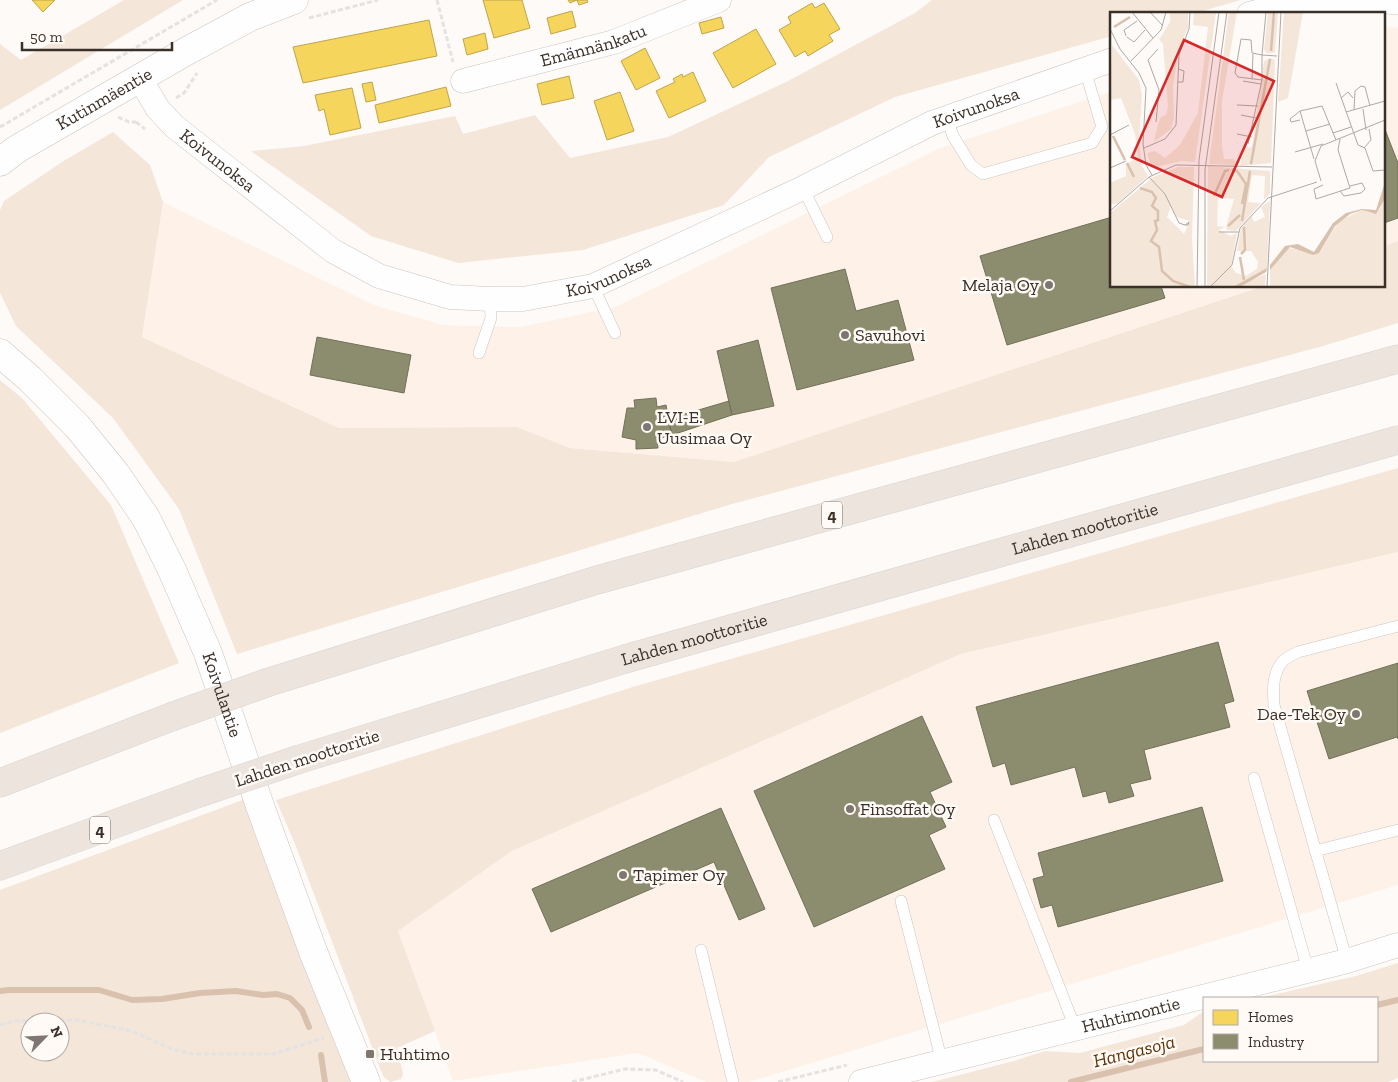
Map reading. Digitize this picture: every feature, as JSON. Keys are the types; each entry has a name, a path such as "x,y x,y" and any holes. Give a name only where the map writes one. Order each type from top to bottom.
{"highway":[{"name":"4","path":"0,783 171,717 269,682 597,580 1398,359"},
{"name":"Lahden moottoritie","path":"0,866 199,793 300,759 625,659 1398,440"}],"street":[{"name":"Emännänkatu","path":"463,81 614,42 717,0"},
{"path":"1256,12 1262,10 1319,8 1376,1 1398,2"},
{"name":"Kutinmäentie","path":"0,162 17,148 250,17 299,10"},
{"name":"Koivunoksa","path":"140,79 158,109 175,127 333,251 379,276 450,296 490,300 523,300 593,286 803,188 932,123 1110,61"},
{"name":"Koivulantie","path":"0,352 30,378 76,426 116,474 146,518 172,570 208,653 260,806 314,954 366,1082"},
{"name":"Huhtimontie","path":"1204,997 1347,961 1398,945"},
{"name":"Huhtimontie","path":"861,1082 1203,997"}],"lane":[{"path":"947,118 953,136 970,165 983,174 1092,143 1102,127 1085,70"},
{"path":"803,188 826,237"},
{"path":"593,286 615,333"},
{"path":"479,353 491,318 490,300"},
{"path":"1347,961 1274,706 1273,684 1284,660 1298,652 1398,626"},
{"path":"1254,778 1308,970"},
{"path":"994,820 1076,1030"},
{"path":"1315,851 1398,830"},
{"path":"901,900 942,1062"},
{"path":"701,950 733,1082"}],"path":[{"path":"0,127 217,0"},
{"path":"299,10 378,0"},
{"path":"437,0 453,62 463,81"},
{"path":"115,116 129,122 136,122 184,93 197,72"},
{"path":"136,122 151,134"},
{"path":"0,1025 15,1021 77,1020 132,1031 171,1048 193,1054 273,1054 324,1038"},
{"path":"572,1082 625,1069 656,1070 683,1082"}],"shaded area":[{"path":"124,0 183,0 0,110 0,44 21,60"},
{"path":"932,0 1241,0 1199,12 1110,12 1110,37 895,97 769,157 724,205 583,250 458,263 371,236 251,151 304,146 455,116 463,134 535,115 570,158 668,137 788,81 915,13"},
{"path":"1386,26 1398,28 1398,241 1386,245"},
{"path":"1110,92 1110,288 1257,288 734,462 570,448 517,427 339,428 142,337 163,202 374,305 443,325 521,327 615,307 940,148"},
{"path":"113,132 150,165 163,202 142,337 339,428 517,427 570,448 734,462 1257,288 1386,288 1386,245 1398,241 1398,323 1323,346 732,504 237,654 179,509 113,418 16,326 0,293 0,210 4,201 62,162"},
{"path":"0,380 22,398 111,505 179,663 0,733"},
{"path":"1398,468 1398,552 961,654 512,851 398,931 435,1031 397,1048 403,1074 401,1079 390,1082 383,1076 295,844 276,800 636,686"},
{"name":"Huhtimo","path":"1398,552 1398,885 749,1082 706,1082 638,1053 453,1081 398,931 512,851 961,654"},
{"path":"248,798 356,1082 0,1082 0,890"},
{"path":"1398,963 1398,1078 1388,1082 932,1082 1045,1051 1080,1053 1184,1025 1203,1012 1203,1062 1378,1062 1378,997 1263,997 1356,976"}],"building: Homes":[{"path":"32,0 55,0 43,12"},
{"path":"483,0 522,0 530,28 494,38"},
{"path":"577,0 587,0 588,2 579,5"},
{"path":"812,3 815,8 824,3 840,29 829,35 833,41 808,56 805,51 795,57 779,30 791,23 788,17"},
{"path":"572,11 576,27 551,34 547,18"},
{"path":"721,17 724,28 702,34 699,23"},
{"path":"429,20 437,56 303,83 293,47"},
{"path":"756,29 776,64 733,88 713,53"},
{"path":"485,33 488,49 467,55 463,39"},
{"path":"645,48 660,78 636,90 621,61"},
{"path":"693,72 706,101 669,118 656,91 675,82 673,79 682,74 683,77"},
{"path":"569,76 574,98 542,105 537,84"},
{"path":"372,82 376,100 366,102 362,84"},
{"path":"446,87 451,106 379,123 375,105"},
{"path":"352,88 361,128 330,135 324,109 319,111 315,95"},
{"path":"620,92 634,131 607,140 594,101"}],"building: Industry":[{"path":"1386,132 1398,163 1398,218 1386,222"},
{"path":"1110,218 1110,288 1162,288 1165,298 1007,345 980,256"},
{"name":"Savuhovi","path":"845,269 856,311 898,300 914,360 797,390 771,288"},
{"path":"317,337 411,355 404,393 310,375"},
{"path":"758,340 774,406 732,415 717,351"},
{"name":"LVI-E. Uusimaa Oy","path":"656,398 657,407 666,405 672,435 657,439 658,448 636,449 636,440 622,437 627,408 635,408 634,400"},
{"path":"729,401 732,415 672,435 668,419"},
{"path":"1218,642 1234,701 1224,704 1230,727 1144,750 1151,779 1130,784 1134,796 1109,803 1106,791 1083,797 1075,767 1011,785 1005,763 993,767 976,707"},
{"name":"Dae-Tek Oy","path":"1398,663 1398,739 1397,737 1329,759 1307,691"},
{"name":"Finsoffat Oy","path":"922,716 952,782 930,792 946,827 929,835 945,869 814,927 754,791"},
{"path":"1202,807 1223,881 1058,927 1052,905 1041,908 1033,879 1044,876 1038,853"},
{"name":"Tapimer Oy","path":"721,808 765,909 739,920 714,862 551,932 532,889"}],"waterway":[{"path":"0,991 99,990 132,1000 162,999 200,993 236,991 263,995 277,994 290,998 302,1010 309,1027"},
{"name":"Hangasoja","path":"1378,1005 1398,1000"},
{"name":"Hangasoja","path":"1071,1082 1203,1049"},
{"path":"321,1055 325,1082"}],"place":[{"name":"Melaja Oy","path":"1049,285"},
{"name":"Savuhovi","path":"845,335"},
{"name":"LVI-E. Uusimaa Oy","path":"647,427"},
{"name":"Dae-Tek Oy","path":"1356,714"},
{"name":"Finsoffat Oy","path":"850,809"},
{"name":"Tapimer Oy","path":"623,875"},
{"name":"Huhtimo","path":"370,1054"}]}
